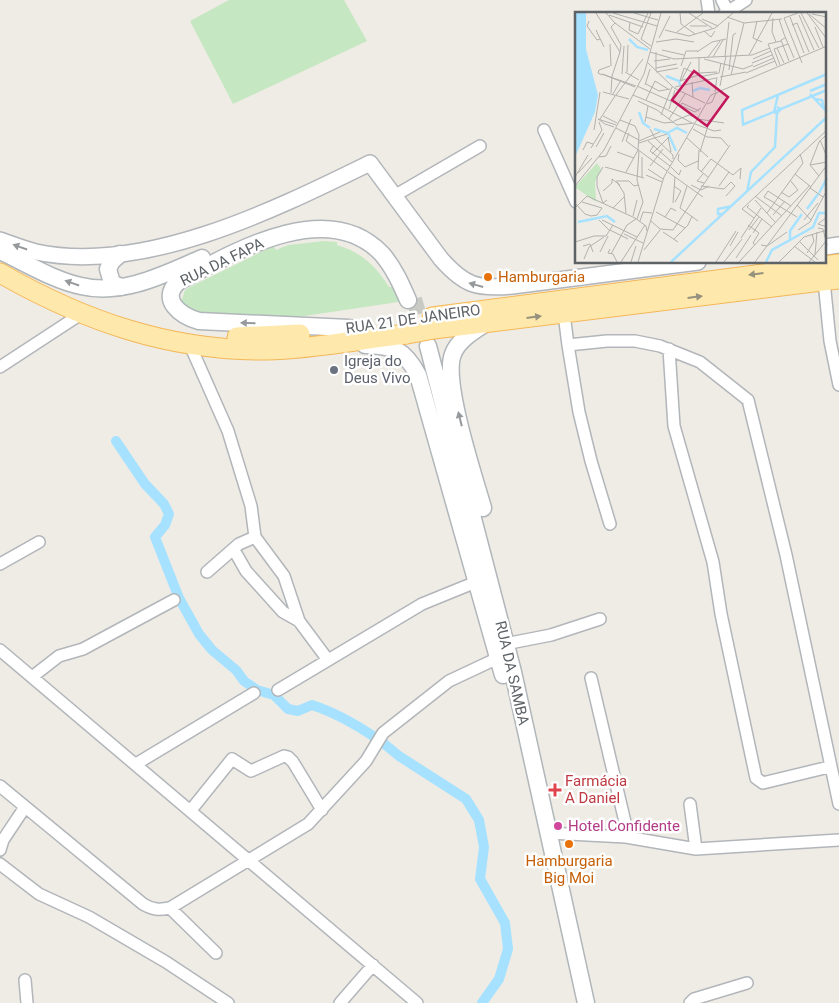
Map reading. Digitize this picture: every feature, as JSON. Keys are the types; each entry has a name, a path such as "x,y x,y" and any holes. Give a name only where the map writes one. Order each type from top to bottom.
{"main road":[{"name":"RUA DA FAPA","path":"0,251 81,286 120,288 155,279 268,228 284,223 319,220 349,226 379,244 401,269 411,300 392,267 371,245 339,232 314,229 287,233 261,241 178,282 171,291 171,302 174,307 188,318 199,321 349,328"},
{"path":"120,254 108,269 112,283 120,288"},
{"name":"RUA 21 DE JANEIRO","path":"0,259 81,302 115,316 157,328 184,333 241,337 306,334 349,328 406,328 429,335 839,264"},
{"path":"0,273 38,295 81,314 152,338 190,345 269,350 333,342 406,328"},
{"name":"RUA 21 DE JANEIRO","path":"429,335 486,323 831,280"},
{"path":"486,323 457,346 452,355 450,376 501,581 510,643 509,674"},
{"name":"RUA DA SAMBA","path":"429,335 509,674 549,832 586,1003"},
{"path":"333,342 389,347 406,357 413,365 422,385 498,658 509,674"},
{"name":"RUA DA SAMBA","path":"509,674 577,1003"}],"street":[{"path":"722,0 727,12"},
{"path":"728,12 746,0"},
{"path":"544,130 575,200"},
{"path":"394,196 480,146"},
{"name":"RUA 21 DE JANEIRO","path":"120,254 187,239 230,225 310,193 370,163 441,259 453,272 472,285 494,288 598,268 679,264"},
{"path":"0,240 35,252 60,255 120,254"},
{"path":"826,247 839,245"},
{"path":"831,280 830,341 839,386"},
{"path":"0,367 81,314"},
{"path":"564,314 568,345 591,461 610,524"},
{"path":"568,345 607,341 635,341 669,349 691,357 708,367 742,393 752,410 768,490 786,555 829,767 839,804"},
{"path":"190,345 228,431 251,506 255,537 284,576 298,621 328,660"},
{"path":"669,349 674,426 713,562 721,614 756,778 763,783 829,767"},
{"path":"207,572 239,544 255,537"},
{"path":"0,564 39,542"},
{"path":"234,550 246,572 269,598 283,612 298,621"},
{"path":"278,690 422,604 476,582"},
{"path":"32,677 60,656 83,649 174,600"},
{"path":"510,643 551,634 600,619"},
{"path":"0,650 417,1003"},
{"path":"0,786 143,904 150,909 170,908 248,859 293,834 322,810 366,760 383,733 449,681 498,658"},
{"path":"591,678 625,822 626,837"},
{"path":"136,764 254,693"},
{"path":"191,810 232,759 251,771 284,756 293,762 322,810"},
{"path":"690,804 696,849"},
{"path":"0,850 3,840 26,808"},
{"path":"549,832 626,837 696,849 839,840"},
{"path":"0,864 39,894 97,922 166,962 228,1003"},
{"path":"170,908 216,953"},
{"path":"340,1003 372,965"},
{"path":"25,980 27,1003"},
{"path":"690,1003 694,999 747,983"}],"green space":[{"path":"229,0 344,0 367,41 233,104 190,21"},
{"path":"324,241 337,242 337,245 361,256 373,266 389,287 394,287 405,301 291,318 195,312 181,303 185,290 273,246 276,250 288,245"}],"waterway":[{"path":"116,441 145,484 164,504 169,514 165,525 155,537 179,598 199,634 212,650 236,670 244,681 257,690 274,695 288,709 298,711 312,705 347,720 379,740"},
{"path":"382,742 399,756 466,799 479,820 484,847 480,879 505,923 508,949 499,979 482,1003"}],"tunnel":[{"path":"414,299 427,344"}],"place":[{"name":"Hamburgaria","path":"488,277"},
{"name":"Igreja do Deus Vivo","path":"334,370"},
{"name":"Farmácia A Daniel","path":"555,790"},
{"name":"Hotel Confidente","path":"558,826"},
{"name":"Hamburgaria Big Moi","path":"569,844"}]}
